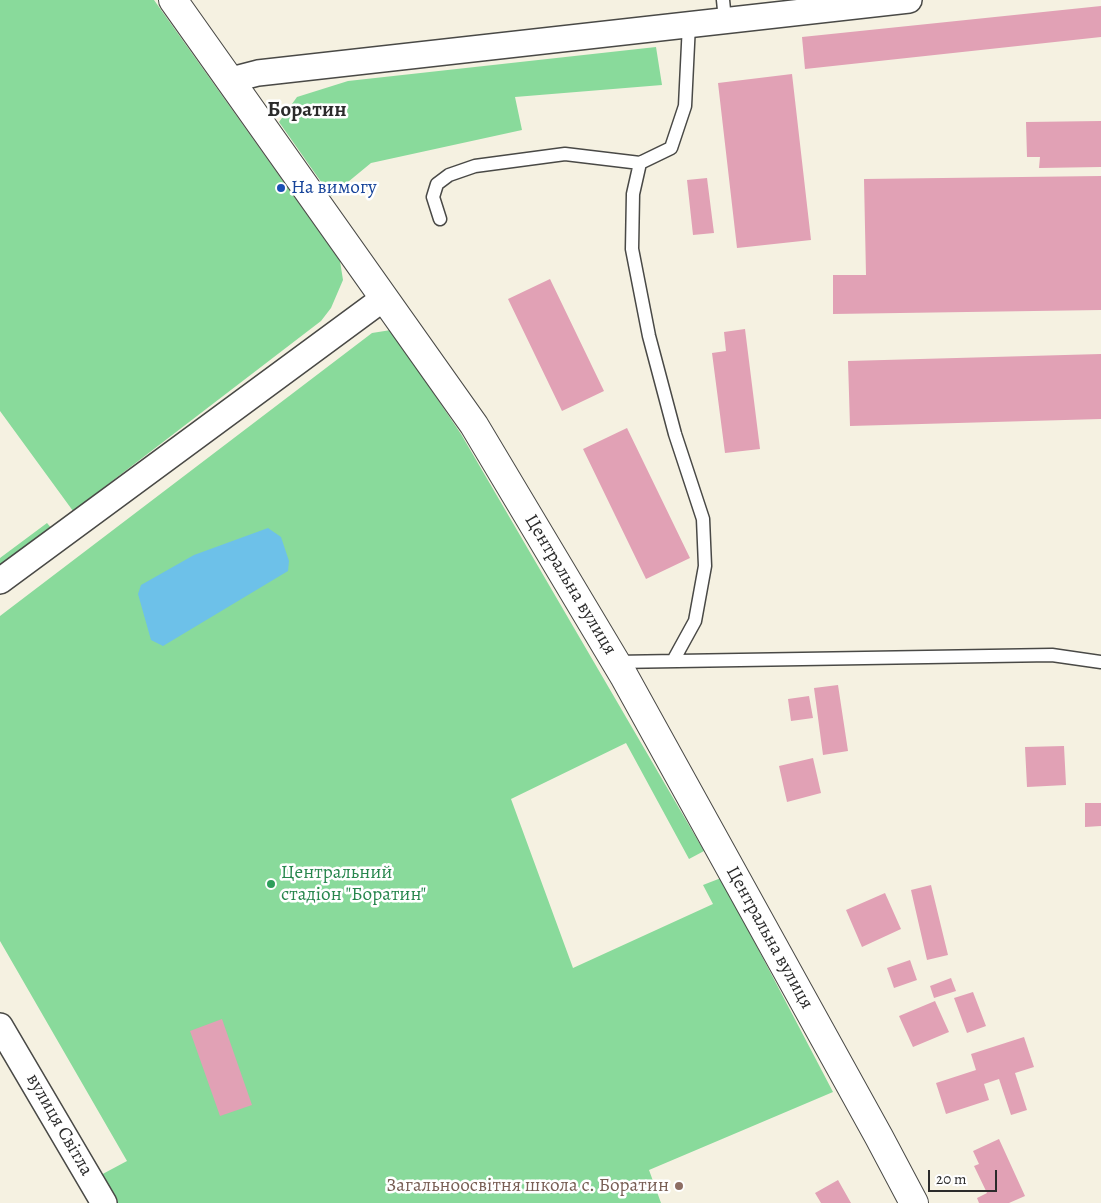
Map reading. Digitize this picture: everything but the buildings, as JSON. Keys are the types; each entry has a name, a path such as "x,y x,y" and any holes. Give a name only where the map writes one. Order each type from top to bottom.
{"street":[{"name":"Центральна вулиця","path":"173,0 474,425 615,662 914,1203"},
{"path":"231,80 258,73 689,24 724,10 909,0"},
{"path":"0,581 384,298"},
{"name":"вулиця Світла","path":"0,1026 7,1051 104,1203"}],"lane":[{"path":"440,218 433,197 437,184 449,175 476,166 565,154 640,162 671,148 685,106 689,24"},
{"path":"640,162 633,194 632,249 649,336 675,434 703,519 705,566 695,620 673,661"},
{"path":"615,662 1052,655 1101,662"}],"green space":[{"path":"0,0 154,0 340,261 343,280 331,308 321,321 73,511 0,411"},
{"path":"656,47 662,85 515,97 522,130 371,163 331,196 279,122 297,97 348,81"},
{"path":"391,330 461,434 704,851 689,859 626,743 511,799 573,968 713,904 703,885 721,878 833,1092 649,1170 661,1203 112,1203 97,1177 127,1161 0,941 0,616 372,333"},
{"path":"47,523 53,530 0,570 0,558"}],"water":[{"path":"268,528 281,537 289,561 288,571 163,646 151,640 138,594 141,585 194,555"}],"place":[{"name":"На вимогу","path":"281,188"},
{"name":"Центральний стадіон \"Боратин\"","path":"271,884"},
{"name":"Загальноосвітня школа с. Боратин","path":"679,1186"}],"district":[{"name":"Боратин","path":"307,111"}]}
